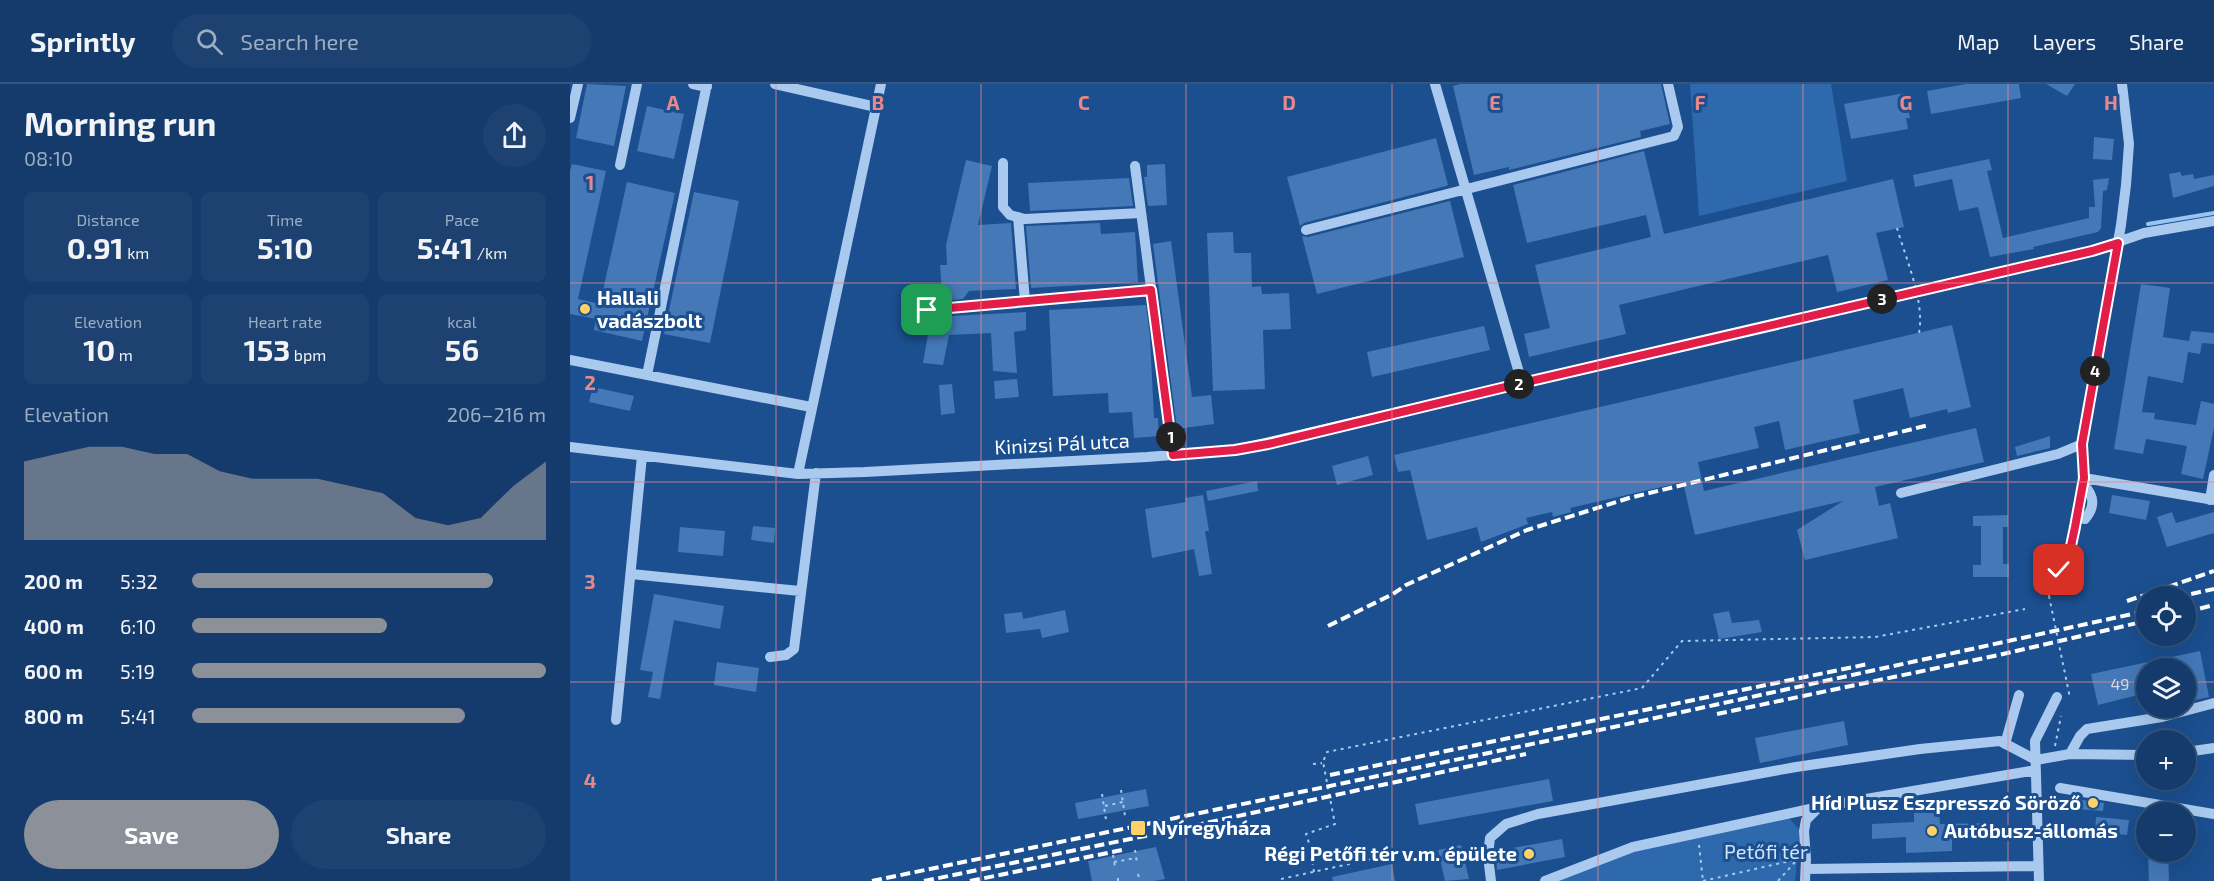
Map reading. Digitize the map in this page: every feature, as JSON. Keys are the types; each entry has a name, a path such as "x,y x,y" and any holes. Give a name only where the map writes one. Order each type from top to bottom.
{"street":[{"path":"570,118 578,84"},
{"path":"620,165 637,84"},
{"path":"647,375 707,86 693,84"},
{"path":"775,84 876,107"},
{"path":"798,474 881,84"},
{"path":"1435,84 1522,383"},
{"path":"1306,230 1674,136 1678,128 1668,84"},
{"path":"2076,522 2083,481 2082,444 2118,243 2126,185 2129,144 2122,84"},
{"path":"1003,163 1004,207 1010,215 1025,219 1140,213"},
{"path":"1135,166 1173,455"},
{"path":"1018,217 1025,301"},
{"name":"Kinizsi Pál utca","path":"570,447 798,474 1235,450 2092,251 2144,233 2214,220"},
{"path":"927,310 1151,290"},
{"path":"570,360 811,407"},
{"path":"1901,493 2058,454 2082,444"},
{"path":"616,720 642,456"},
{"path":"770,657 786,655 794,649 816,473"},
{"path":"2083,481 2212,500 2214,475"},
{"path":"631,574 800,591"},
{"path":"2005,744 2019,695"},
{"path":"2039,881 2035,741 2057,698"},
{"path":"2070,754 2080,736 2087,729 2162,717 2214,703"},
{"path":"1491,881 1488,856 1490,838 1506,824 1538,814 1796,767 1920,749 2000,741 2036,765"},
{"path":"2196,751 2214,748"},
{"path":"1545,881 1633,847 1819,807 2036,765 2054,756 2136,754"},
{"path":"2060,788 2214,814"},
{"path":"1805,881 1804,831 1806,820 1819,807"},
{"path":"1789,814 1804,831"},
{"path":"1806,869 2038,866"}],"path":[{"path":"1897,228 1922,320 1919,333"},
{"path":"2070,698 2046,576 2059,570 2068,560 2076,522"},
{"path":"1314,872 1306,834 1335,824 1323,762 1327,752 1641,688 1682,641 1875,637 2025,609"},
{"path":"2054,756 2063,709"},
{"path":"1313,764 1323,762"},
{"path":"1121,790 1125,816"},
{"path":"1102,794 1106,820"},
{"path":"1104,807 1123,802"},
{"path":"1697,833 1703,881 1797,860 1778,881"},
{"path":"1135,850 1137,863"},
{"path":"1113,855 1115,867"},
{"path":"1281,879 1390,855"},
{"path":"1114,862 1136,858"},
{"path":"1134,881 1140,880 1138,874"}],"green space":[{"path":"1690,84 1831,84 1847,181 1699,216"},
{"name":"Petőfi tér","path":"1789,818 1801,832 1805,859 1797,860 1795,881 1549,881 1632,851"}],"building":[{"path":"587,84 626,86 614,146 576,138"},
{"path":"1460,84 1661,84 1670,124 1640,131 1641,137 1509,170 1509,167 1474,175 1453,86"},
{"path":"1966,84 2019,84 2021,98 1931,114 1927,91"},
{"path":"2046,84 2075,84 2067,96"},
{"path":"1905,93 1910,118 1906,118 1908,129 1851,139 1844,104"},
{"path":"647,106 684,114 674,159 637,151"},
{"path":"2094,137 2114,139 2112,160 2093,159"},
{"path":"1436,138 1448,185 1304,223 1300,226 1287,177"},
{"path":"1644,151 1664,234 1893,179 1904,227 1876,233 1888,280 1837,292 1828,255 1619,305 1626,334 1529,357 1524,334 1550,328 1535,265 1651,237 1646,215 1527,243 1513,185"},
{"path":"1989,159 1992,170 1987,171 2003,238 2089,218 2089,207 2095,207 2093,180 2109,178 2107,190 2103,191 2101,228 2098,232 2033,247 2034,249 1990,257 1978,207 1959,211 1952,179 1915,187 1913,175"},
{"path":"966,160 992,166 978,225 1011,223 1016,289 969,291 963,299 935,302 934,293 942,292 940,265 947,265 946,245"},
{"path":"572,164 606,171 578,299 600,304 627,182 675,193 642,341 594,330 596,319 570,314 570,171"},
{"path":"1165,164 1167,205 1148,206 1144,177 1147,177 1147,165"},
{"path":"2180,172 2182,176 2193,174 2194,179 2214,175 2214,186 2173,198 2169,174"},
{"path":"1129,178 1133,206 1030,211 1028,183"},
{"path":"694,192 739,201 710,343 664,334"},
{"path":"1450,201 1464,257 1317,294 1302,236 1308,237"},
{"path":"1100,223 1101,234 1135,232 1138,282 1031,288 1026,226"},
{"path":"1233,232 1234,253 1251,253 1252,287 1261,286 1262,294 1289,293 1291,329 1263,330 1265,389 1213,391 1207,233"},
{"path":"1171,241 1192,397 1211,395 1214,424 1177,429 1153,244"},
{"path":"2141,284 2170,288 2163,337 2189,341 2191,331 2214,333 2214,344 2202,343 2200,354 2188,352 2183,383 2148,376 2142,412 2155,413 2154,419 2196,425 2201,401 2214,404 2214,428 2203,479 2181,474 2187,446 2146,439 2143,454 2114,449"},
{"path":"1146,305 1150,336 1154,418 1158,418 1159,436 1134,438 1132,412 1109,413 1108,393 1053,396 1049,310"},
{"path":"1026,312 1026,330 1014,332 1017,373 993,371 991,333 949,335 943,365 923,363 931,317"},
{"path":"1952,325 1971,407 1948,413 1947,409 1910,418 1903,388 1853,400 1860,433 1785,450 1779,421 1754,427 1759,448 1698,462 1704,491 1976,428 1984,462 1875,487 1879,506 1890,503 1898,538 1805,560 1797,530 1843,501 1695,535 1683,482 1570,508 1571,512 1553,517 1552,512 1526,518 1528,524 1481,542 1477,527 1427,540 1410,470 1398,472 1394,455"},
{"path":"1484,326 1490,350 1372,377 1367,352"},
{"path":"1017,379 1019,397 995,399 994,381"},
{"path":"952,384 955,413 941,415 939,385"},
{"path":"593,387 634,396 630,411 589,402"},
{"path":"2050,436 2050,448 2017,456 2015,447"},
{"path":"1368,456 1373,475 1337,485 1332,466"},
{"path":"1257,481 1258,491 1208,501 1206,491"},
{"path":"1203,495 1209,531 1205,531 1212,574 1199,576 1194,549 1152,558 1145,509 1186,502 1185,498"},
{"path":"2112,495 2150,501 2146,520 2109,513"},
{"path":"2172,512 2176,523 2214,512 2214,533 2167,547 2157,517"},
{"path":"2008,515 2008,527 2003,527 2003,564 2009,564 2009,577 1973,577 1973,565 1981,565 1981,526 1973,526 1973,516"},
{"path":"753,526 775,528 774,543 751,540"},
{"path":"680,527 725,531 723,556 678,552"},
{"path":"654,594 724,606 720,629 674,620 660,699 648,697 653,672 640,670"},
{"path":"1065,610 1069,632 1042,638 1040,629 1006,633 1004,614 1022,612 1023,619"},
{"path":"1729,611 1732,623 1759,620 1762,632 1719,639 1713,614"},
{"path":"2200,651 2209,697 2196,700 2196,658 2167,658"},
{"path":"717,662 759,668 756,692 714,685"},
{"path":"2136,665 2136,696 2098,705 2091,674"},
{"path":"1844,721 1848,745 1760,763 1755,738"},
{"path":"1549,779 1553,801 1419,825 1415,804"},
{"path":"1146,789 1149,806 1078,819 1075,803"},
{"path":"2076,799 2104,803 2103,811 2075,809"},
{"name":"Autóbusz-állomás","path":"1914,808 1939,808 1940,824 1992,823 1993,838 1952,840 1952,851 1906,853 1906,837 1872,839 1872,824 1914,822"},
{"path":"2096,817 2129,820 2127,835 2095,832"},
{"name":"Régi Petőfi tér v.m. épülete","path":"1562,839 1565,857 1497,870 1496,851"},
{"path":"1461,845 1469,879 1445,881 1438,850"},
{"path":"1156,847 1165,879 1092,881 1088,861"},
{"path":"2148,862 2168,862 2169,881 2149,881"},
{"path":"1392,864 1395,881 1333,881 1332,877"}],"waterway":[{"path":"2148,224 2214,213"}],"railway":[{"path":"1328,626 1393,594 1406,585 1527,530 1629,498 1929,425"},
{"path":"2127,601 2214,571"},
{"path":"2196,593 2214,589"},
{"path":"2196,610 2214,605"},
{"path":"872,881 1609,728 2136,613"},
{"path":"1717,714 1999,655 2136,623"},
{"path":"1330,775 1868,664"},
{"path":"924,881 1526,754"},
{"path":"970,881 1122,850"}],"place":[{"name":"Hallali vadászbolt","path":"585,309"},
{"name":"Híd Plusz Eszpresszó Söröző","path":"2093,803"},
{"name":"Nyíregyháza","path":"1138,828"},
{"name":"Autóbusz-állomás","path":"1932,831"},
{"name":"Régi Petőfi tér v.m. épülete","path":"1529,854"}],"route":[{"path":"927,310 1151,290 1173,455 1235,450 1268,444 2092,251 2118,243 2082,444 2084,478 2068,560 2059,570"}]}
